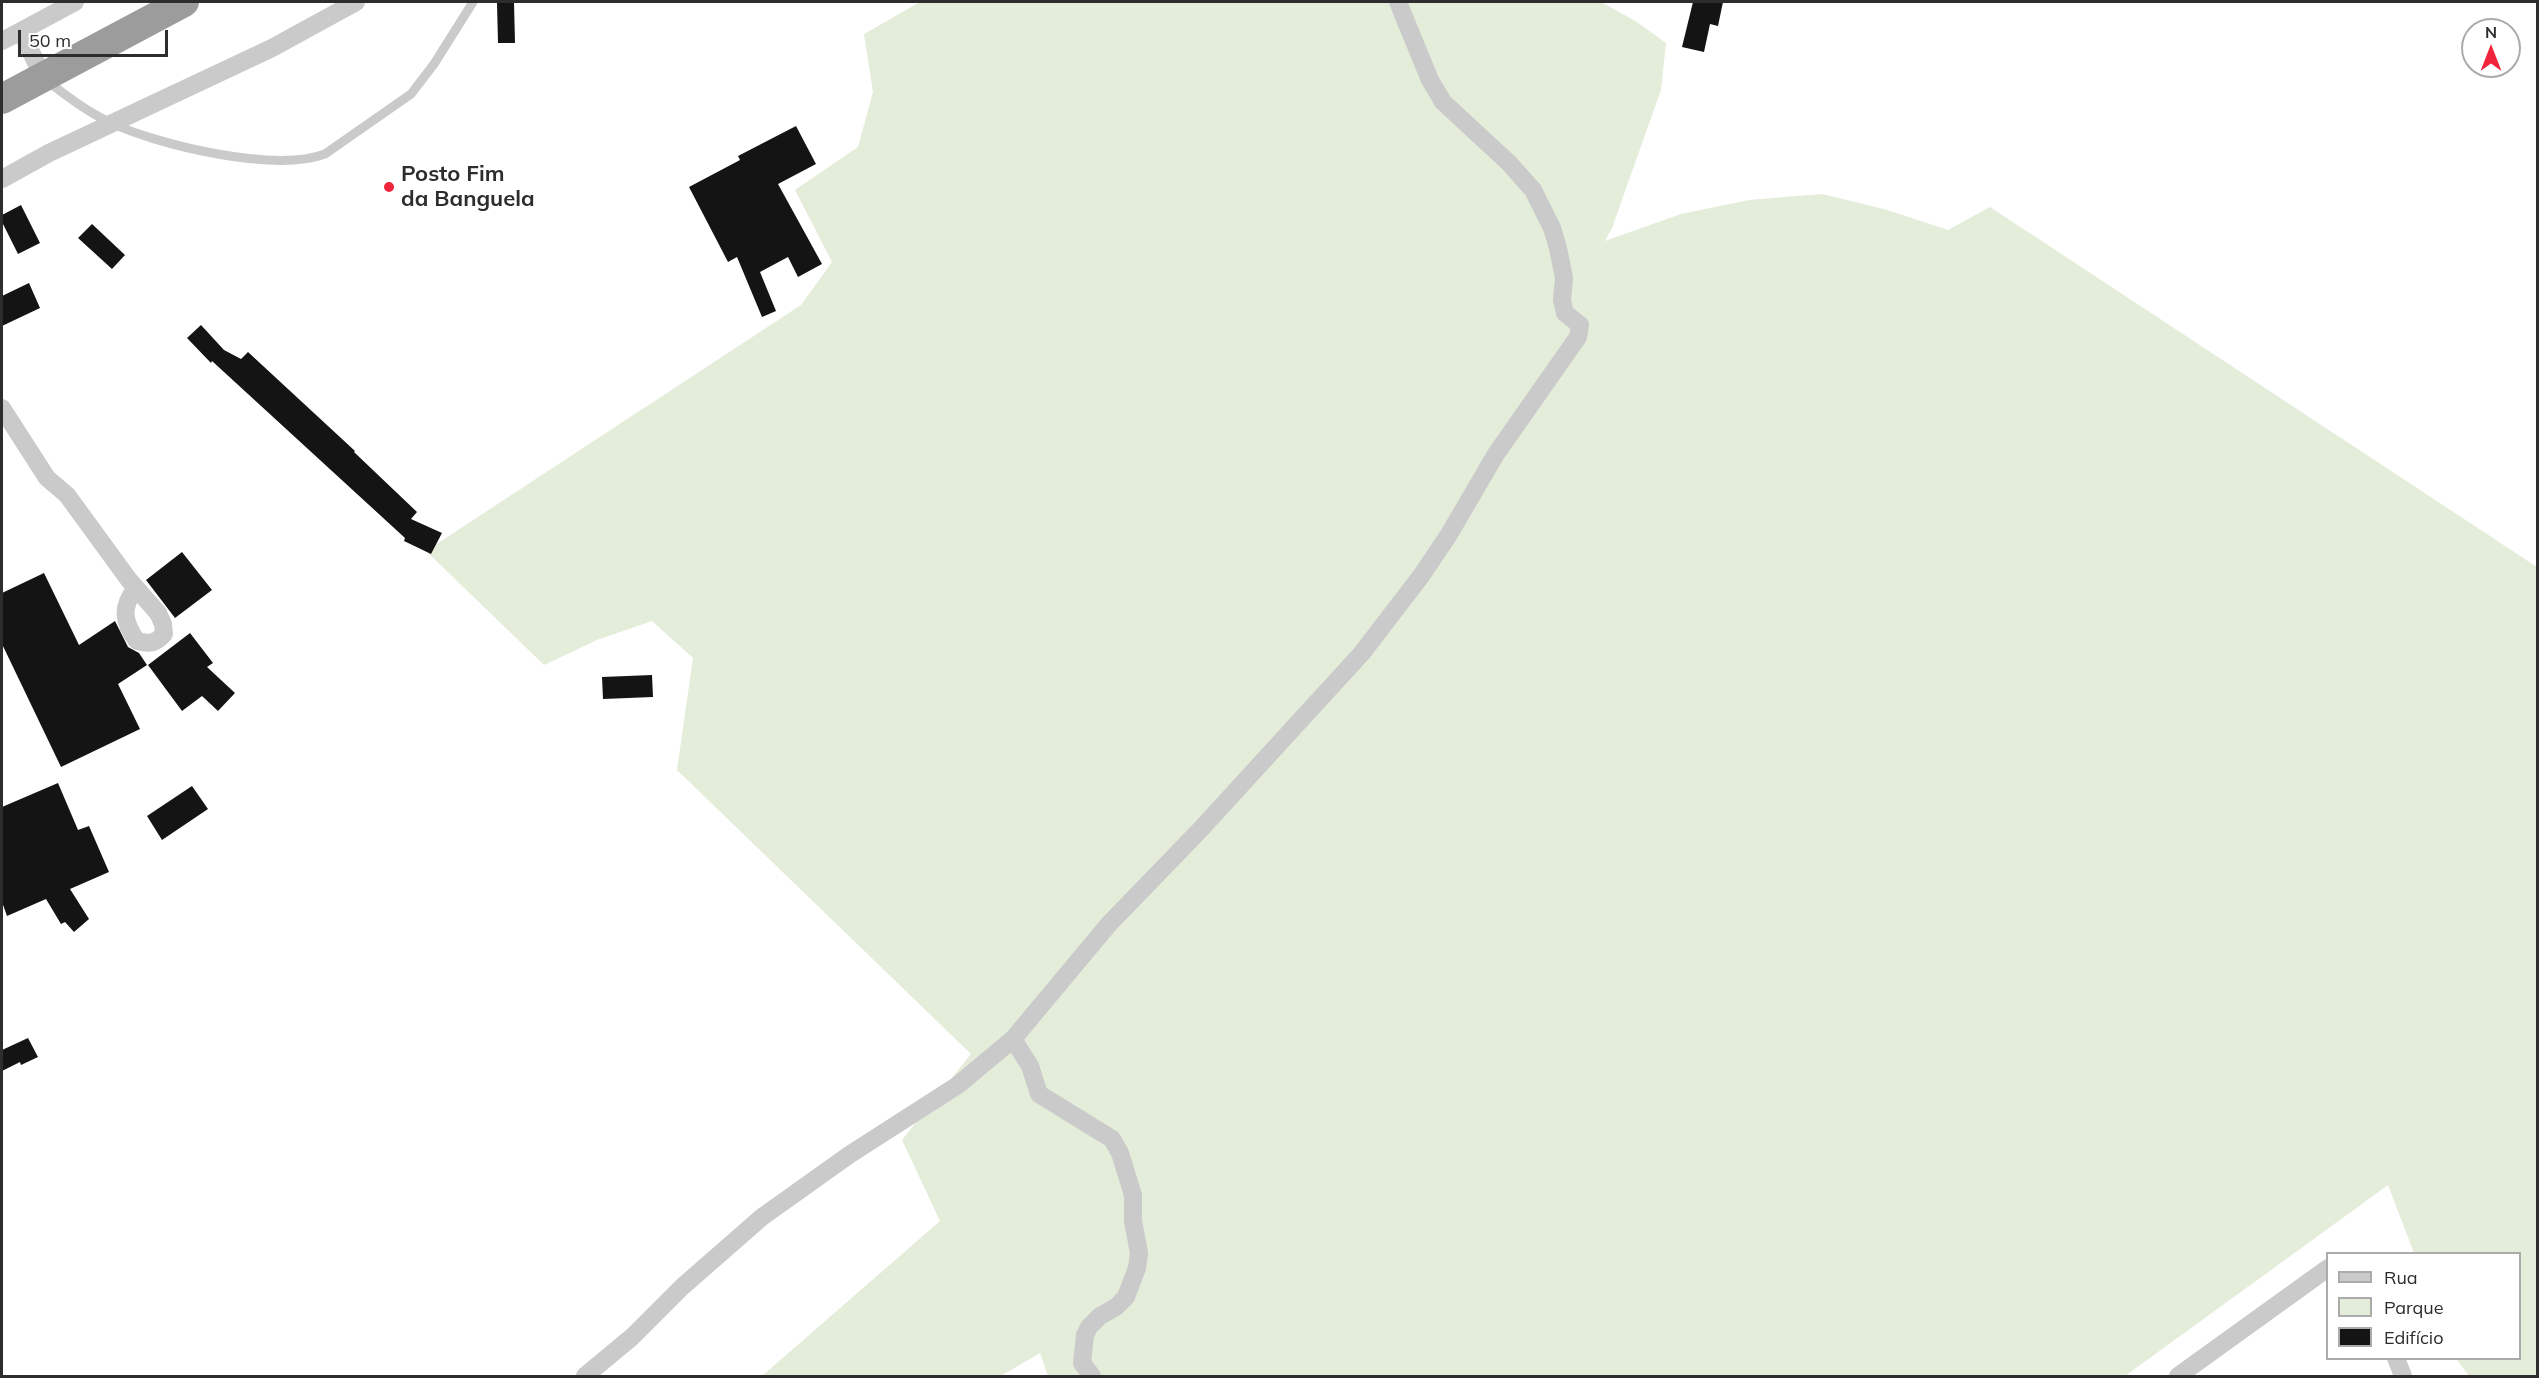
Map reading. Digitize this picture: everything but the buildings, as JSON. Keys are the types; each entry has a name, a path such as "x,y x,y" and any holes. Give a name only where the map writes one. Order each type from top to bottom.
{"highway":[{"path":"2,99 184,2"}],"street":[{"path":"2,41 75,2"},
{"path":"2,179 49,153 272,48 356,2"},
{"path":"585,1377 632,1337 682,1287 762,1217 849,1155 958,1085 1013,1039 1109,924 1206,823 1362,653 1432,560 1496,454 1578,337 1580,325 1564,313 1562,305 1564,278 1552,228 1533,190 1509,163 1443,102 1430,80 1398,2"},
{"path":"21,31 43,77"},
{"path":"2,408 47,478 67,495 136,588"},
{"path":"1013,1039 1030,1066 1039,1094 1112,1139 1120,1153 1133,1195 1132,1221 1139,1253 1137,1268 1126,1297 1100,1316 1089,1327 1085,1335 1082,1363 1092,1377"},
{"path":"2178,1377 2326,1269"},
{"path":"2397,1360 2403,1377"}],"lane":[{"path":"43,77 88,111 112,123 172,144 278,161 310,160 325,154 411,94 434,64 473,2"}],"green space":[{"path":"920,2 1601,2 1637,22 1666,43 1661,90 1612,228 1605,241 1681,214 1749,200 1822,194 1884,209 1948,230 1990,207 2537,567 2537,1376 2469,1376 2457,1360 2521,1360 2521,1252 2414,1252 2388,1185 2125,1376 1048,1376 1040,1353 1001,1376 762,1376 940,1221 902,1140 971,1054 677,770 693,658 652,621 597,640 544,665 426,551 801,305 832,262 795,190 858,147 873,92 864,34"}],"place":[{"name":"Posto Fim da Banguela","path":"389,187"}]}
